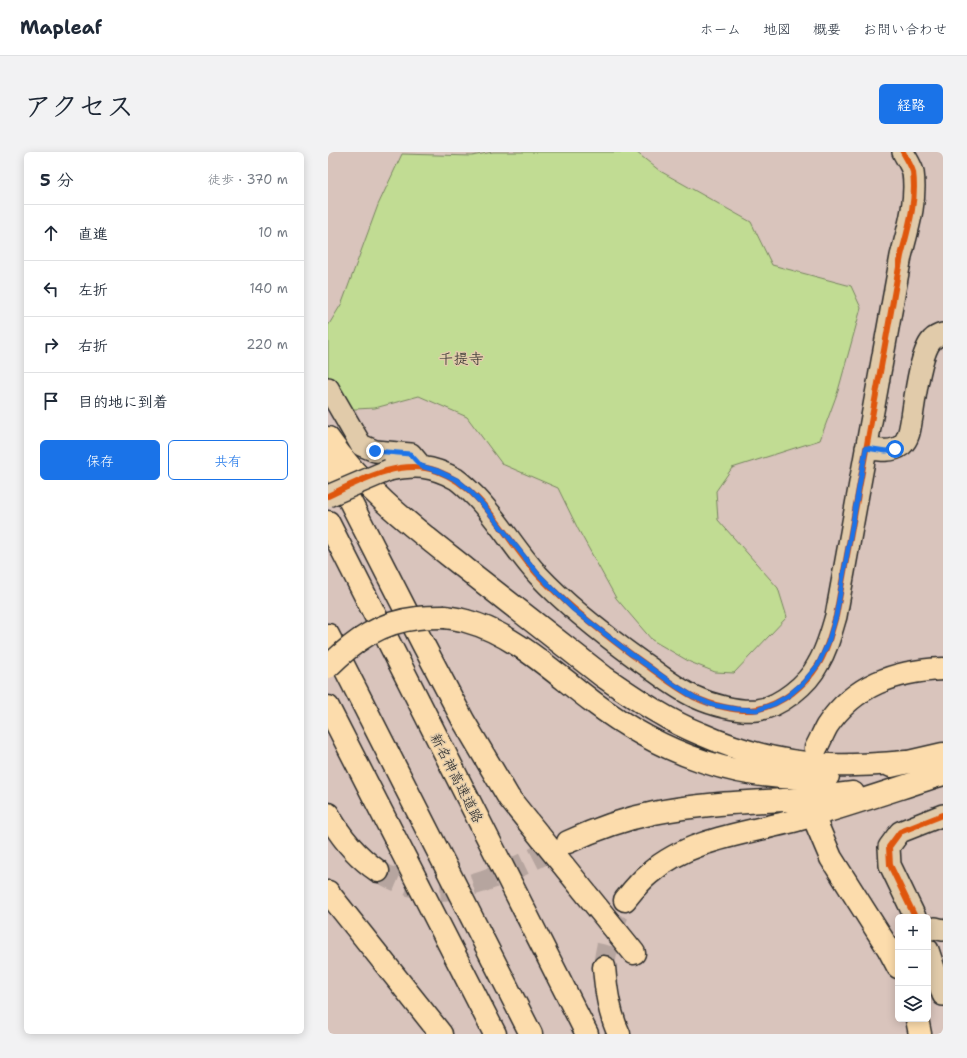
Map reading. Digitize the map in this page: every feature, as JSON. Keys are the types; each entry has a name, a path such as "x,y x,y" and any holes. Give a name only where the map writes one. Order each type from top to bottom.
{"highway":[{"path":"328,438 352,469 380,497 415,528 604,677 637,700 671,720 701,734 735,747 805,763 859,765 906,762"},
{"path":"328,458 422,644 463,720 509,798 634,953"},
{"name":"新名神高速道路","path":"328,522 587,1034"},
{"path":"328,667 346,649 363,637 392,623 417,618 445,617 466,620 488,628 511,641 623,724 652,740 707,763 762,775 818,777 847,774 943,754"},
{"path":"328,635 531,1034"},
{"path":"816,748 826,727 842,706 862,690 882,680 905,673 943,670"},
{"path":"328,707 495,1034"},
{"path":"625,900 650,872 669,859 689,849 715,840 795,821 943,774"},
{"path":"568,842 594,830 623,821 654,813 684,808 715,804 804,798 906,786"},
{"path":"328,814 337,831 350,848 364,862 378,872"},
{"path":"816,825 831,858 895,961"},
{"path":"328,892 441,1034"},
{"path":"604,967 608,1002 619,1034"},
{"path":"917,1022 920,1034"}],"street":[{"path":"328,496 389,470 421,466 438,471 457,480 470,491 484,506 538,574 573,609 631,654 676,686 694,697 713,705 736,709 757,710 774,704 788,696 803,683 818,665 828,643 836,616 901,256 910,223 914,196 912,170 903,152"},
{"path":"866,448 886,451 895,449 903,444 909,435 921,370 928,346 933,339 943,334"},
{"path":"328,388 361,445 375,451 410,454 421,466"},
{"path":"914,914 890,865 889,847 900,832 943,815"},
{"path":"931,929 935,928 943,930"},
{"path":"931,959 943,995"}],"green space":[{"path":"493,152 636,152 660,171 751,222 772,265 851,286 861,308 838,391 820,440 732,468 716,491 718,520 778,588 787,617 734,673 715,672 690,662 652,640 616,598 578,529 558,488 502,464 467,417 419,396 375,408 336,410 328,400 328,326 342,303 378,205 402,154 472,156"}],"tunnel":[{"path":"378,871 402,883 414,887 444,890 462,887 498,875 567,842"},
{"path":"604,967 611,932 625,900"}],"cycle path":[{"path":"328,496 367,478 395,469 409,467 437,471 468,489 481,502 527,562 563,599 602,632 674,685 701,700 734,709 751,710 767,707 776,703 800,687 813,673 826,648 836,616 901,256 913,204 913,172 903,152"},
{"path":"914,914 890,865 889,847 900,832 943,815"}],"district":[{"name":"千提寺","path":"461,359"}],"route":[{"path":"375,451 410,454 421,466 438,471 457,480 484,506 538,574 573,609 631,654 676,686 694,697 713,705 736,709 757,710 774,704 788,696 803,683 818,665 828,643 836,616 866,448 886,451 895,449"}]}
